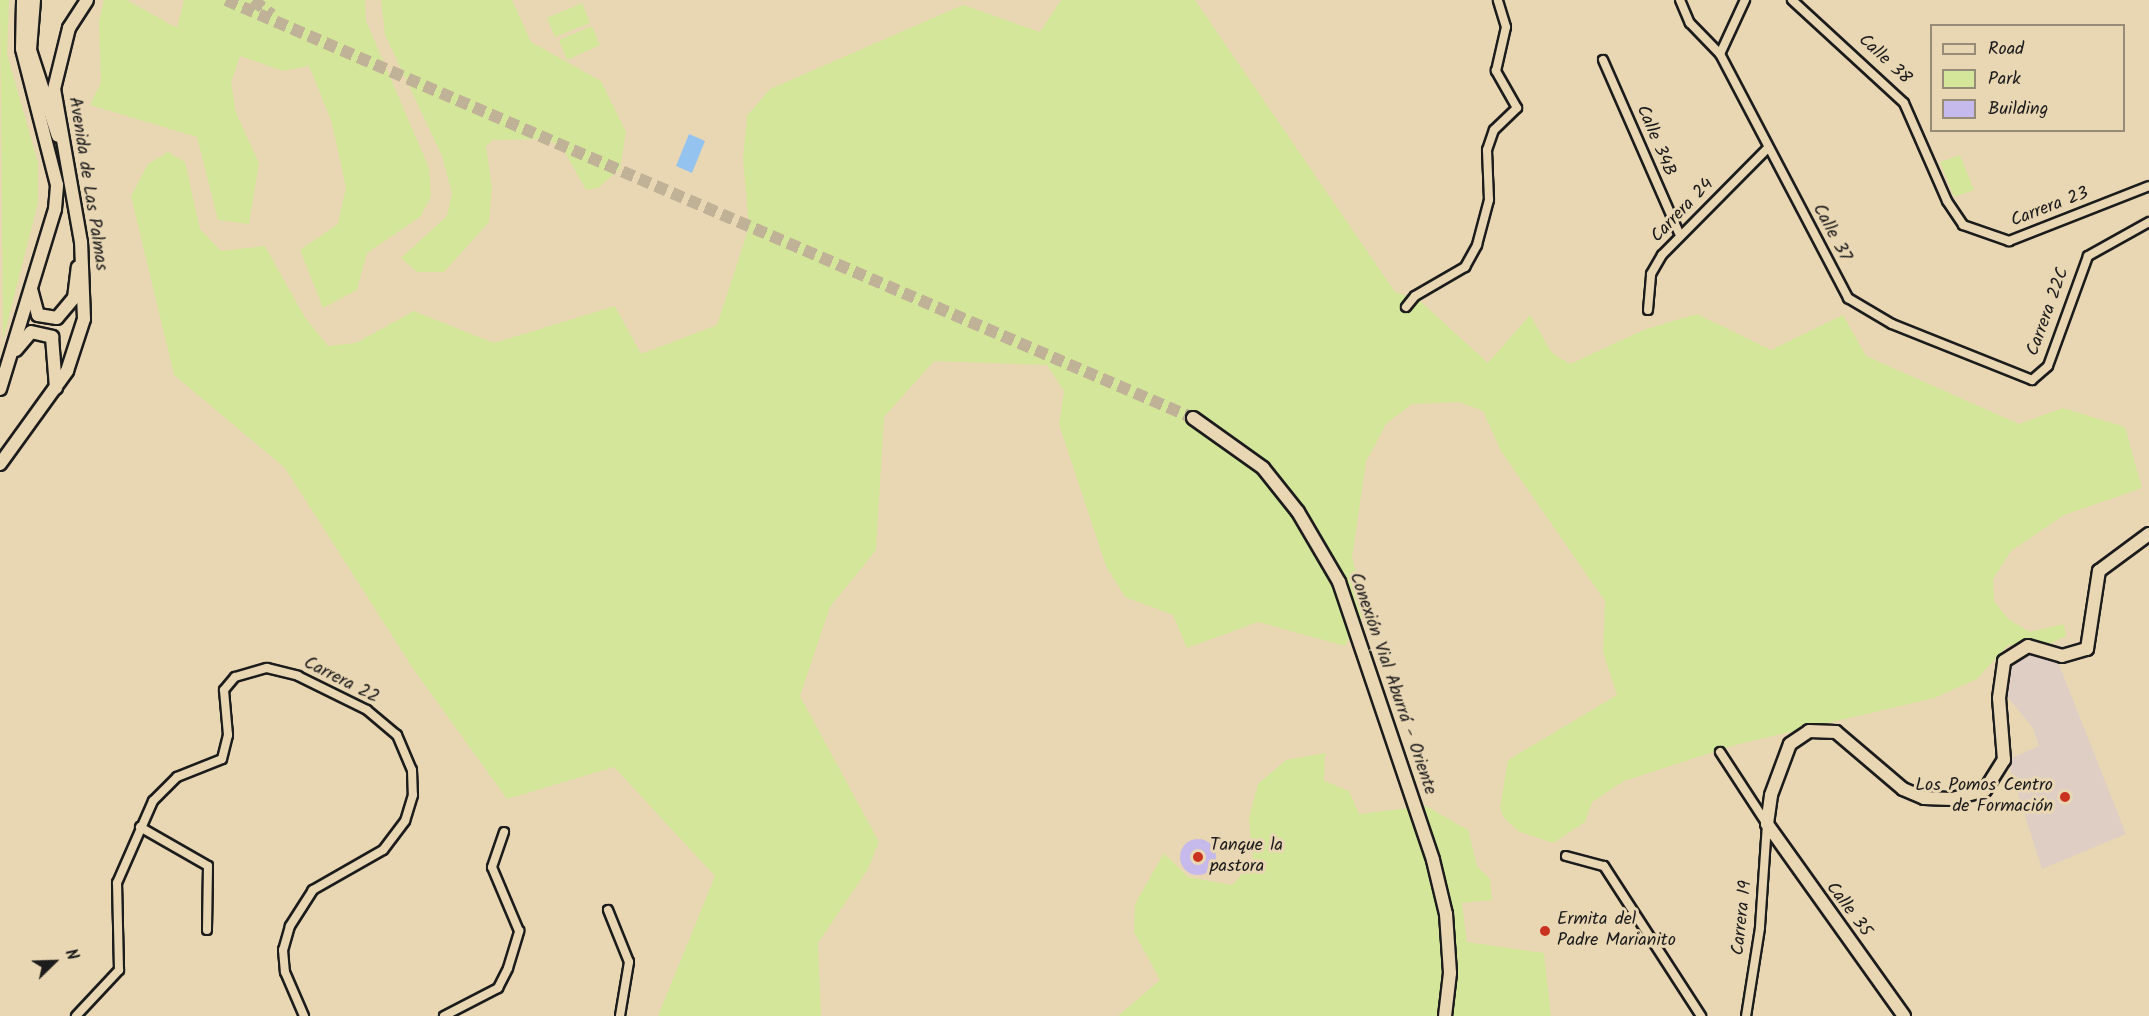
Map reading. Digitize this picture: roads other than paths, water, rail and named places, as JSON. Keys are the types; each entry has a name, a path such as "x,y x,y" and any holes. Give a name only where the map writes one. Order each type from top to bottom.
{"main road":[{"name":"Avenida de Las Palmas","path":"0,389 30,282 55,209 57,185 22,49 23,0"},
{"path":"34,0 30,50 50,120 64,148"},
{"name":"Avenida de Las Palmas","path":"0,464 56,389 73,359 84,319 81,242 54,89 57,63 87,0"},
{"path":"30,282 38,315 50,319 64,314 74,298 81,242"},
{"path":"5,371 25,336 42,330 55,342 56,389"},
{"name":"Conexión Vial Aburrá - Oriente","path":"1193,418 1263,468 1298,512 1339,582 1433,860 1446,914 1450,973 1445,1016"},
{"path":"1767,824 1770,795 1790,744 1809,731 1844,734 1884,775 1924,798 1952,799 1985,790 2004,760 1999,698 2004,660 2028,646 2062,656 2087,649 2099,571 2149,534"},
{"name":"Calle 35","path":"1767,824 1904,1016"}],"street":[{"path":"1406,307 1415,296 1465,267 1477,245 1488,200 1487,150 1494,130 1517,108 1496,72 1506,27 1498,0"},
{"name":"Calle 37","path":"1680,0 1690,23 1720,54 1837,280 1859,308 2024,381 2040,376"},
{"path":"1720,54 1745,0"},
{"name":"Calle 38","path":"1792,0 1904,103 1947,201 1964,225"},
{"name":"Calle 34B","path":"1603,60 1679,233"},
{"name":"Carrera 24","path":"1648,310 1651,274 1679,233 1768,148"},
{"name":"Carrera 23","path":"1964,225 2009,241 2149,186"},
{"name":"Carrera 22C","path":"2040,376 2088,256 2149,222"},
{"name":"Carrera 22","path":"76,1016 119,970 114,915 117,883 140,827 162,788 222,759 228,743 222,698 227,683 267,668 321,686 368,710 397,735 412,770 413,795 405,821 382,850 330,877 302,905 283,950 304,1016"},
{"path":"1720,752 1767,824"},
{"name":"Carrera 19","path":"1745,1015 1761,928 1767,824"},
{"path":"140,827 208,866 207,930"},
{"path":"444,1016 498,988 508,968 519,931 492,867 493,852 504,832"},
{"path":"1566,856 1604,866 1701,1015"},
{"path":"608,910 629,962 620,1016"}],"water":[{"path":"689,134 705,141 692,173 676,166"}],"tunnel":[{"path":"226,0 1193,418"},
{"path":"253,0 272,15"}],"place":[{"name":"Los Pomos Centro de Formación","path":"2065,797"},
{"name":"Tanque la pastora","path":"1198,857"},
{"name":"Ermita del Padre Marianito","path":"1545,931"}]}
